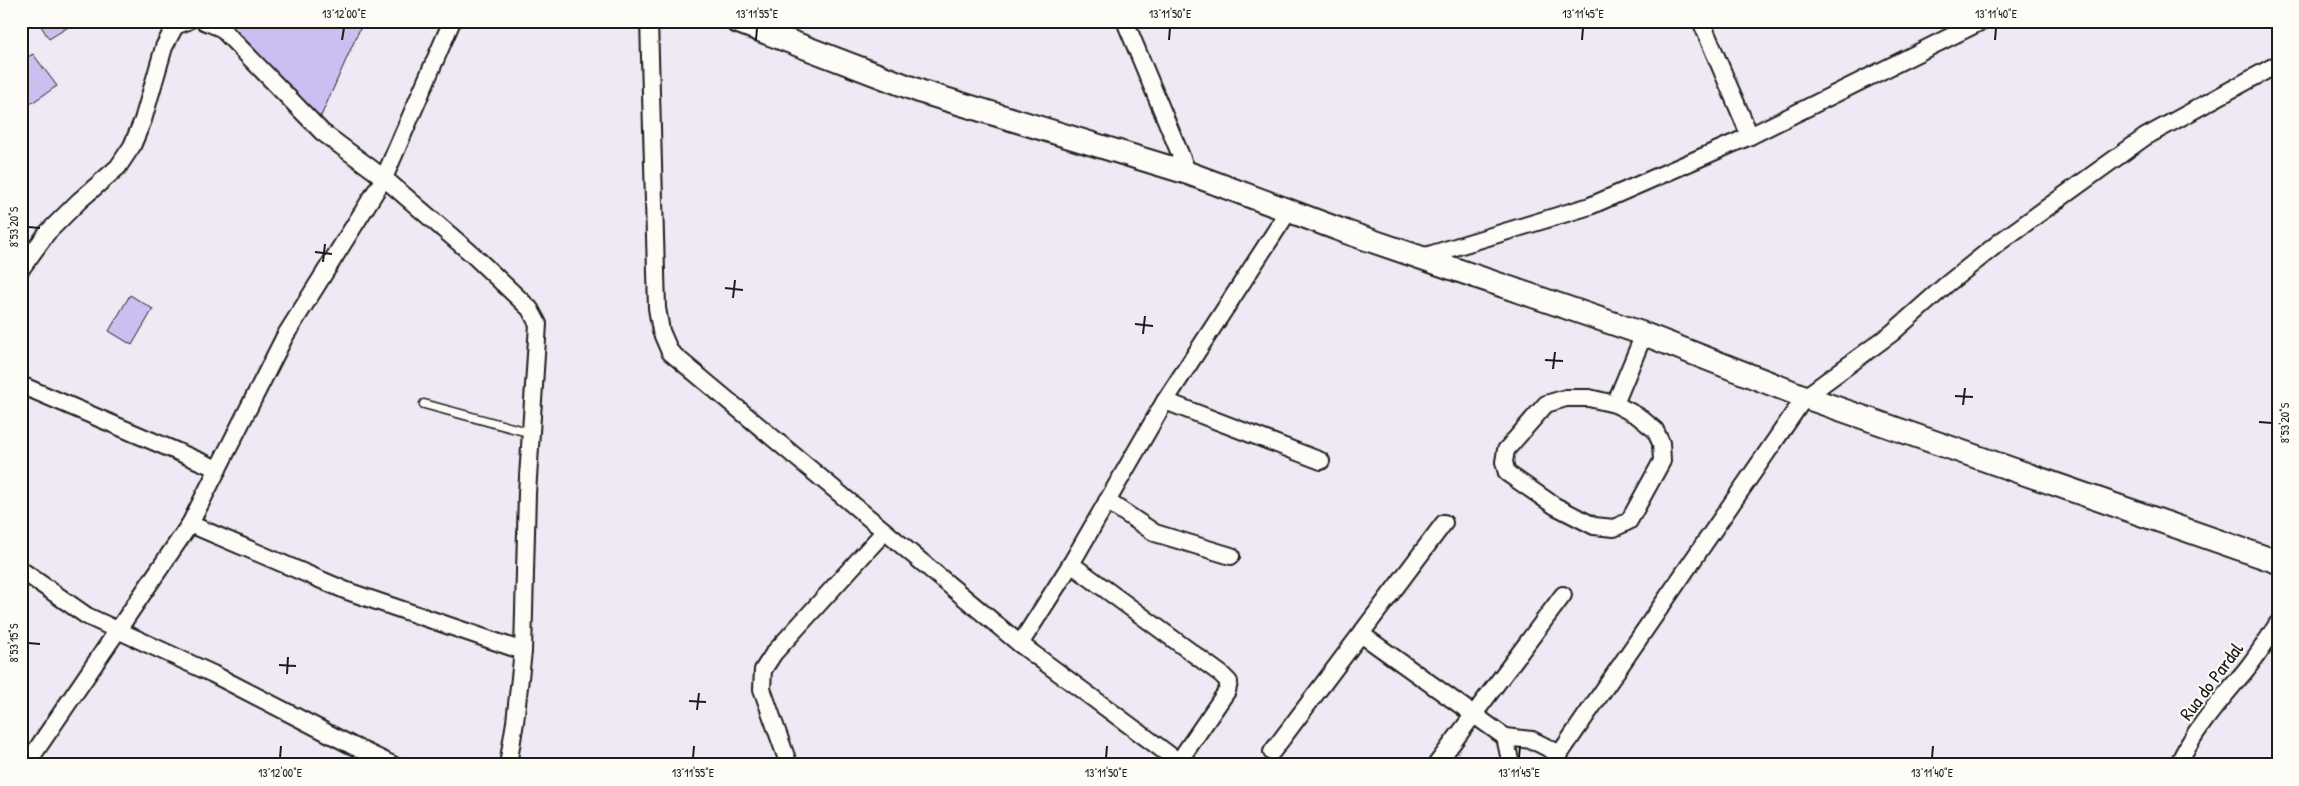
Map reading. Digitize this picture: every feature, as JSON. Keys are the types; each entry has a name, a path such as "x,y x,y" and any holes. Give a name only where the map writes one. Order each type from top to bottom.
{"main road":[{"path":"736,21 922,92 1188,173 1288,212 1644,334 1806,397 2278,562"}],"street":[{"path":"21,269 47,233 118,166 132,146 143,120 164,47 175,26 188,21"},
{"path":"204,21 222,28 322,132 384,178 472,254 530,309 538,324 527,492 522,651 515,722 508,765"},
{"path":"26,765 190,524 285,336 384,178 452,21"},
{"path":"649,21 657,308 661,331 670,352 1020,644 1181,763 1227,691 1229,682 1221,674 1071,564"},
{"path":"1125,21 1188,173"},
{"path":"1701,21 1750,136"},
{"path":"1419,258 1590,206 1750,136 1982,21"},
{"path":"1361,634 1505,738 1532,740 1556,759 1806,397 1892,333 2001,241 2145,137 2278,64"},
{"path":"1020,644 1071,564 1165,400 1288,212"},
{"path":"1614,404 1644,334"},
{"path":"21,385 218,469"},
{"path":"1566,398 1589,398 1614,404 1638,416 1655,430 1661,443 1662,461 1629,521 1614,528 1594,526 1555,506 1507,473 1504,462 1506,450 1546,404 1566,398"},
{"path":"1165,400 1321,461"},
{"path":"1107,501 1156,533 1231,556"},
{"path":"1272,752 1444,523"},
{"path":"190,524 346,591 522,651"},
{"path":"789,765 762,689 763,670 774,653 884,532"},
{"path":"21,570 87,616 213,674 393,765"},
{"path":"1436,765 1563,595"},
{"name":"Rua do Pardal","path":"2178,765 2187,746 2213,708 2246,669 2278,623"},
{"path":"1505,738 1511,765"}],"lane":[{"path":"424,404 532,433"}],"building":[{"path":"38,21 78,21 49,39"},
{"path":"227,21 357,21 362,24 317,125 224,25"},
{"path":"361,21 372,21 370,26"},
{"path":"33,54 57,86 21,110 21,61"},
{"path":"130,295 153,309 132,345 109,331"}]}
